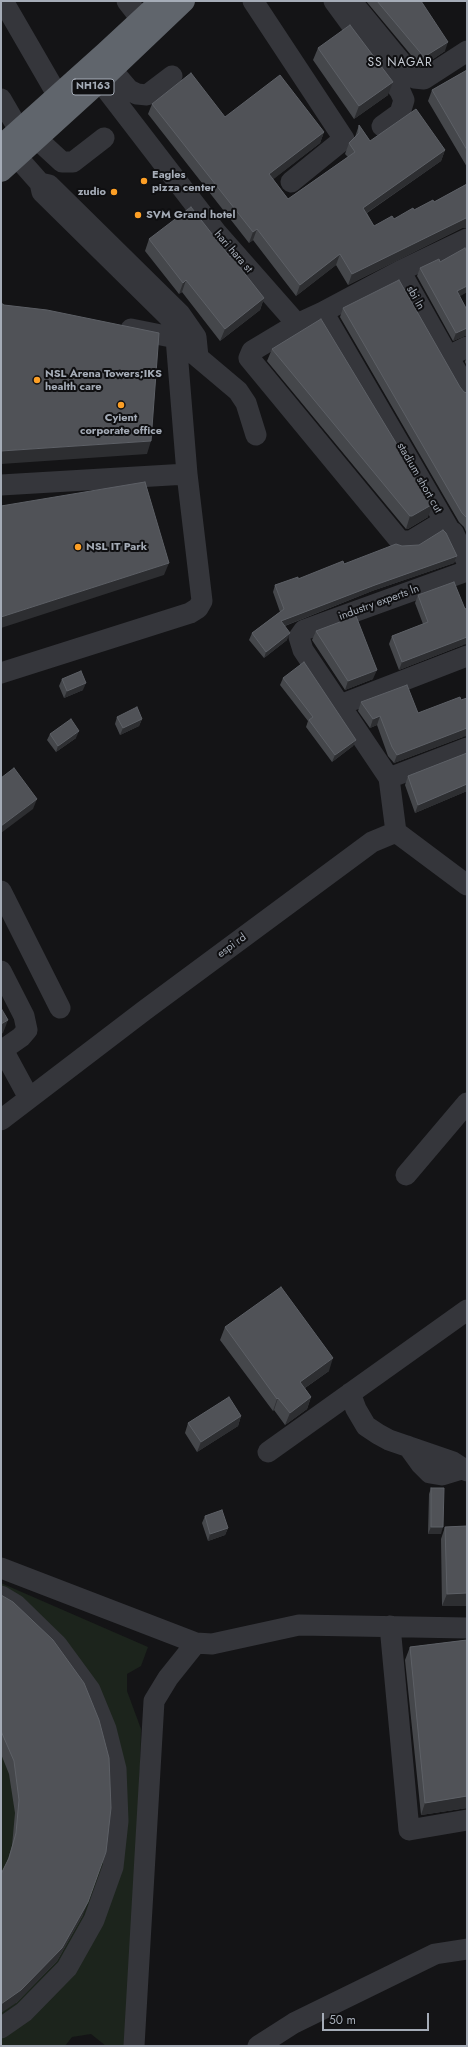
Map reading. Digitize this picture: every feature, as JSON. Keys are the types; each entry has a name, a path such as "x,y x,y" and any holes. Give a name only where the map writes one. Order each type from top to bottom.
{"highway":[{"name":"NH163","path":"6,158 28,134 58,96 160,1"},
{"name":"NH163","path":"28,134 106,75 184,1"}],"street":[{"path":"3,1 58,96"},
{"path":"127,1 141,20"},
{"path":"252,1 344,139 291,182"},
{"path":"334,1 400,92 404,100 400,113 382,126"},
{"path":"351,1 414,78 424,79 467,51"},
{"path":"106,75 129,90 138,94 147,95 172,76"},
{"name":"hari hara st","path":"106,75 216,232 297,324"},
{"path":"1,99 28,134 62,162 73,162 104,138"},
{"path":"1,673 190,613 198,608 202,601 187,474 186,347 183,334 179,327 44,187 6,158"},
{"path":"297,324 323,312 400,271 467,239"},
{"name":"sbi ln","path":"400,271 458,352 467,390"},
{"name":"stadium short cut","path":"297,324 252,350 249,354 251,362 400,542 411,541 449,527 323,312"},
{"path":"115,325 186,347 228,382 242,397 246,403 256,435"},
{"path":"1,485 187,474"},
{"path":"449,527 465,574"},
{"name":"industry experts ln","path":"340,705 299,643 299,637 304,630 465,574"},
{"path":"467,656 340,705 389,778 396,832 467,885"},
{"path":"389,778 467,748"},
{"name":"espi rd","path":"1,1120 144,1010 372,842 396,832"},
{"path":"1,891 60,1008"},
{"path":"1,972 24,1016 27,1030 21,1037 2,1051 29,1098"},
{"path":"406,1175 467,1103"},
{"path":"268,1452 467,1310"},
{"path":"350,1393 356,1409 366,1426 389,1440 408,1446 466,1470"},
{"path":"1,1568 196,1643 212,1644 299,1625 467,1628"},
{"path":"1,1596 16,1605 57,1645 90,1690 106,1729 116,1769 118,1821 112,1867 94,1920 67,1968 24,2012 1,2028"},
{"path":"390,1626 409,1830 467,1820"},
{"path":"134,2046 154,1701 168,1678 196,1643"},
{"path":"258,2046 294,2023 435,1954 467,1949"}],"shaded area":[{"path":"1,1583 148,1647 141,1666 127,1674 127,1691 141,1729 138,1841 126,2046 106,2046 91,2034 72,2037 65,2046 1,2046"}],"building":[{"path":"377,1 421,1 448,42 424,57"},
{"path":"350,25 393,82 359,106 318,48"},
{"path":"467,70 467,150 432,90"},
{"path":"191,73 225,117 280,75 324,132 269,174 288,199 355,152 349,143 359,133 359,125 370,141 416,109 445,150 363,208 374,226 392,216 394,219 413,208 414,210 433,200 434,202 467,184 467,217 352,274 340,254 300,285 257,229 253,232 152,104"},
{"path":"191,207 264,298 225,329 186,280 183,283 149,239"},
{"path":"465,248 467,252 467,286 457,291 467,310 467,328 456,333 420,268 439,259 440,262"},
{"path":"399,280 460,387 467,393 467,518 462,513 343,308"},
{"path":"1,303 4,305 47,310 159,333 151,441 1,451"},
{"path":"321,319 433,504 412,516 410,516 272,349"},
{"name":"NSL IT Park","path":"145,482 169,563 1,617 1,506"},
{"path":"443,530 446,533 457,556 375,585 281,621 290,633 266,652 252,633 284,609 275,585 298,577 298,579 343,561 344,564 396,544 402,546 419,545"},
{"path":"454,582 465,609 467,608 467,637 402,662 392,636 428,622 418,595"},
{"path":"356,616 377,670 348,681 316,631"},
{"path":"304,662 356,740 335,755 309,720 313,717 283,678"},
{"path":"81,671 86,683 67,691 62,679"},
{"path":"407,685 418,713 460,697 461,700 467,698 467,728 397,755 392,747 380,716 373,719 361,702"},
{"path":"137,707 142,719 123,728 117,717"},
{"path":"71,719 79,731 58,746 50,734"},
{"path":"467,753 467,784 418,805 408,776"},
{"path":"14,768 37,799 1,826 1,778"},
{"path":"1,1008 8,1020 1,1024"},
{"path":"281,1287 333,1358 300,1382 311,1397 290,1413 278,1398 277,1399 225,1327"},
{"path":"229,1397 241,1416 201,1442 188,1423"},
{"path":"431,1488 444,1488 443,1527 431,1527"},
{"path":"222,1510 228,1528 210,1534 205,1516"},
{"path":"467,1526 467,1593 447,1594 445,1527"},
{"path":"1,1595 13,1602 53,1640 84,1683 99,1720 109,1758 111,1808 106,1852 88,1902 62,1948 21,1990 1,2004 1,1874 9,1858 16,1833 19,1800 14,1761 1,1731"},
{"path":"467,1640 467,1796 425,1803 410,1647"}],"place":[{"name":"Eagles pizza center","path":"144,181"},
{"name":"zudio","path":"114,192"},
{"name":"SVM Grand hotel","path":"138,215"},
{"name":"NSL Arena Towers;IKS health care","path":"37,380"},
{"name":"Cyient corporate office","path":"121,405"},
{"name":"NSL IT Park","path":"78,547"}],"district":[{"name":"SS NAGAR","path":"400,63"}]}
